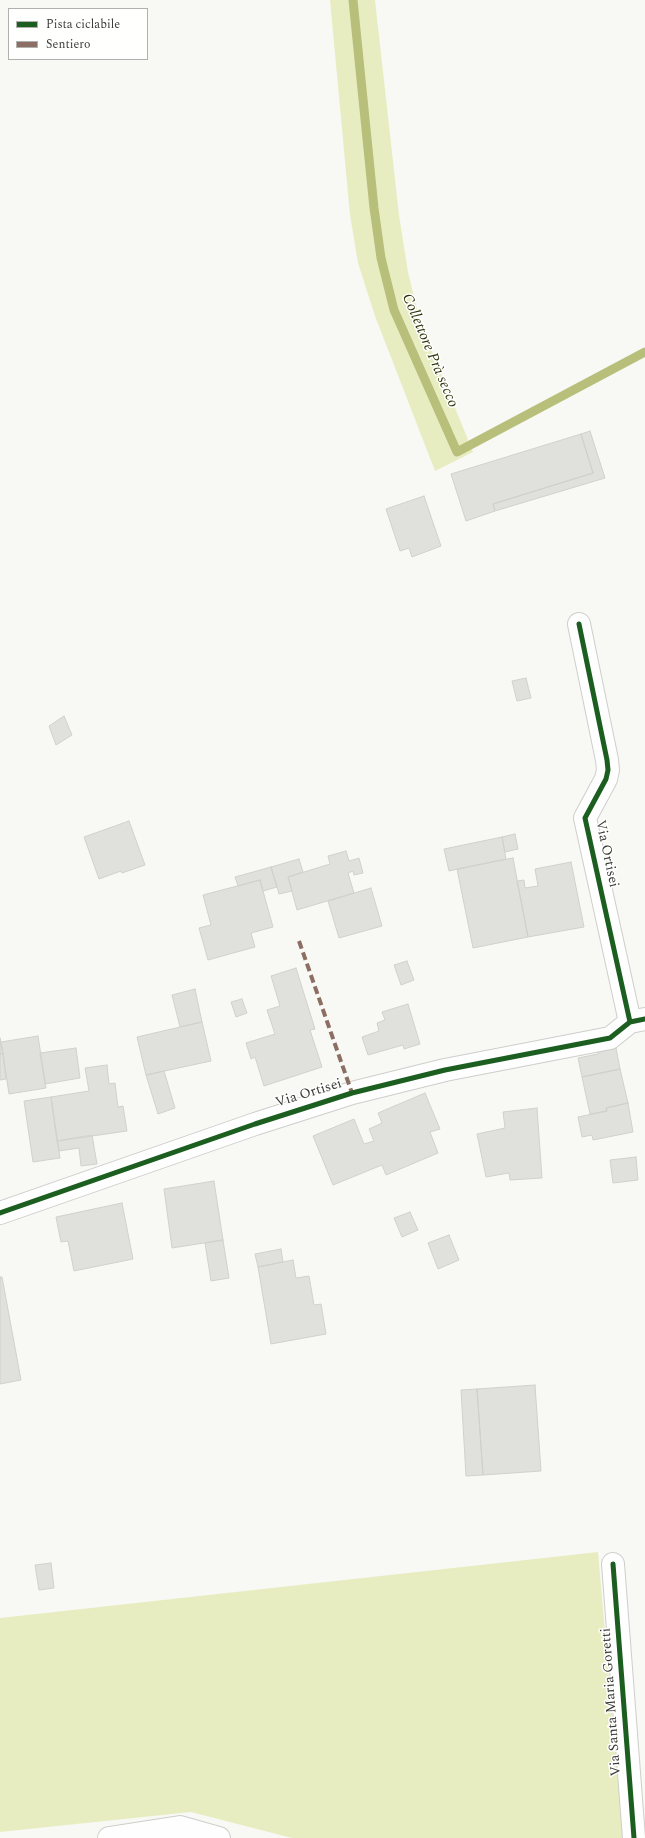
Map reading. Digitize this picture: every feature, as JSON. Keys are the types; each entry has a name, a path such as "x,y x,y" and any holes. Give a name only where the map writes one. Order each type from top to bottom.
{"street":[{"name":"Via Ortisei","path":"0,1213 247,1127 352,1093 445,1070 610,1038 637,1020 585,818 606,779 608,770 579,624"},
{"name":"Via Santa Maria Goretti","path":"613,1564 634,1838"},
{"path":"110,1838 180,1827 219,1838"}],"green space":[{"path":"330,0 375,0 399,215 408,272 420,322 473,452 435,471 375,316 358,263 350,215"},
{"path":"598,1552 623,1838 292,1838 191,1812 0,1832 0,1618"}],"building":[{"path":"590,431 605,478 495,511 493,504 593,473 581,434"},
{"path":"581,434 593,473 493,504 495,511 466,521 451,474"},
{"path":"424,496 441,546 412,557 409,548 400,551 386,509"},
{"path":"526,678 531,698 517,701 512,681"},
{"path":"64,716 72,735 56,745 49,726"},
{"path":"129,821 145,865 122,873 121,871 99,879 84,837"},
{"path":"515,834 518,849 505,852 502,837"},
{"path":"502,837 506,859 449,871 444,849"},
{"path":"346,851 349,861 359,858 363,873 354,875 353,871 348,873 354,893 297,910 288,877 330,864 328,856"},
{"path":"513,858 528,937 473,948 457,869"},
{"path":"299,859 303,872 288,877 292,891 279,894 271,867"},
{"path":"571,862 584,927 528,937 517,881 524,880 525,888 538,886 535,869"},
{"path":"271,867 277,887 263,891 260,880 238,886 235,877"},
{"path":"260,880 273,927 251,933 255,947 208,960 199,928 211,925 203,895"},
{"path":"371,888 382,926 339,938 328,901"},
{"path":"407,961 414,980 401,985 394,965"},
{"path":"296,968 315,1029 310,1030 322,1067 264,1086 255,1057 251,1059 246,1043 275,1034 267,1010 280,1006 271,976"},
{"path":"195,989 202,1022 180,1027 172,995"},
{"path":"242,999 247,1013 236,1017 231,1002"},
{"path":"408,1004 420,1044 404,1049 403,1045 368,1055 362,1037 379,1031 377,1023 385,1020 382,1012"},
{"path":"202,1022 211,1061 146,1075 137,1037"},
{"path":"38,1036 46,1088 9,1094 1,1042"},
{"path":"0,1038 3,1053 0,1054"},
{"path":"76,1048 80,1078 45,1084 40,1053"},
{"path":"616,1048 620,1069 582,1077 578,1058 598,1054 598,1052"},
{"path":"3,1053 6,1079 0,1080 0,1054"},
{"path":"107,1065 109,1084 115,1083 118,1107 123,1106 127,1131 57,1141 51,1097 89,1091 85,1068"},
{"path":"620,1069 628,1103 606,1108 607,1111 590,1114 582,1077"},
{"path":"164,1071 175,1108 158,1114 146,1075"},
{"path":"425,1093 440,1129 430,1132 438,1153 386,1175 382,1165 333,1185 313,1136 354,1119 364,1144 374,1141 369,1129 382,1123 378,1113"},
{"path":"51,1097 60,1158 33,1162 24,1101"},
{"path":"628,1103 633,1132 593,1140 592,1135 582,1137 578,1117 607,1111 606,1108"},
{"path":"537,1108 542,1178 510,1180 509,1173 486,1177 477,1134 505,1128 503,1112"},
{"path":"92,1135 97,1164 81,1166 79,1148 59,1151 57,1141"},
{"path":"636,1157 638,1180 613,1183 610,1160"},
{"path":"214,1181 223,1240 172,1248 164,1189"},
{"path":"122,1203 133,1259 74,1271 68,1241 61,1242 56,1217"},
{"path":"410,1212 418,1230 402,1237 394,1218"},
{"path":"449,1235 459,1260 438,1269 428,1243"},
{"path":"223,1240 229,1278 211,1281 205,1243"},
{"path":"281,1249 283,1262 258,1267 255,1254"},
{"path":"293,1260 296,1278 309,1276 314,1305 321,1304 326,1334 271,1344 258,1267"},
{"path":"0,1277 2,1277 21,1380 0,1384"},
{"path":"535,1385 541,1471 483,1475 477,1389"},
{"path":"477,1389 483,1475 466,1476 461,1390"},
{"path":"51,1563 54,1588 39,1590 35,1565"}],"waterway":[{"name":"Collettore Prà secco","path":"353,0 374,208 381,258 394,310 457,452 645,352"}],"marked path":[{"path":"299,941 352,1093"}],"cycle path":[{"path":"579,624 608,770 606,779 585,818 630,1022"},
{"path":"0,1213 255,1124 352,1093 445,1070 610,1038 630,1022 645,1019"},
{"path":"613,1564 634,1838"}]}
